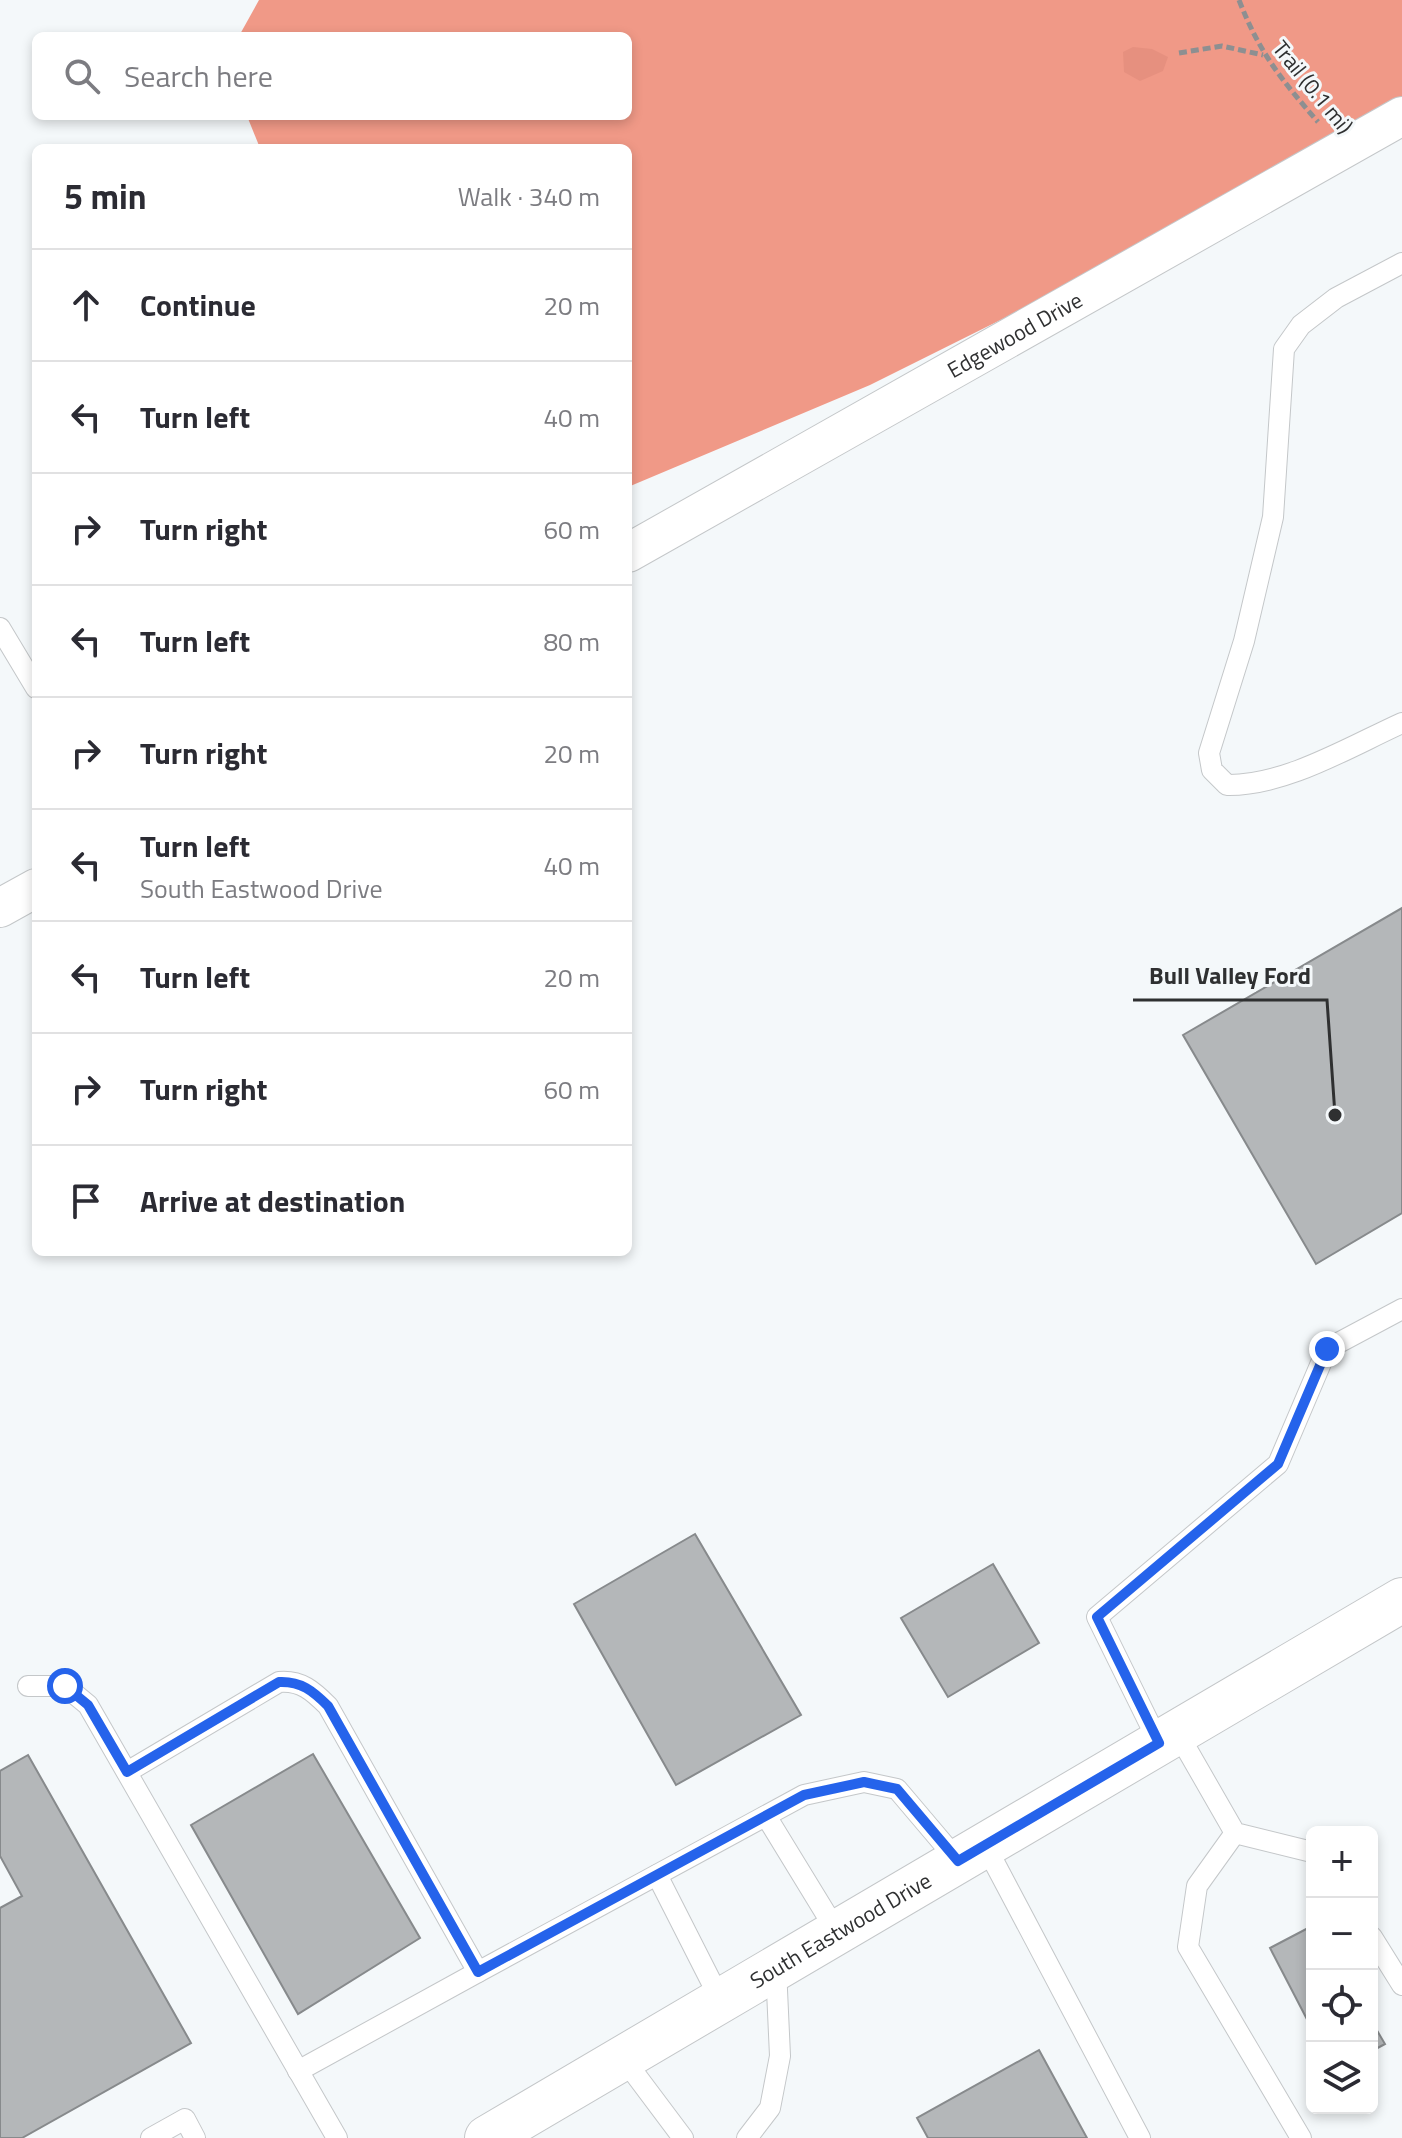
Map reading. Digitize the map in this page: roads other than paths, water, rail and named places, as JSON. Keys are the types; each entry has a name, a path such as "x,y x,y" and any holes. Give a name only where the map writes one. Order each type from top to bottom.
{"main road":[{"name":"South Eastwood Drive","path":"487,2138 1402,1600"}],"street":[{"name":"Edgewood Drive","path":"632,551 1402,116"},
{"path":"0,908 32,890"}],"lane":[{"path":"1402,263 1336,298 1301,325 1284,349 1273,517 1244,641 1209,753 1212,770 1227,785 1272,780 1402,723"},
{"path":"0,628 32,681"},
{"path":"1306,1851 1235,1833 1168,1738 1097,1617 1278,1464 1327,1349 1402,1309"},
{"path":"127,1772 279,1682 293,1681 311,1689 328,1706 478,1972"},
{"path":"28,1686 65,1686 88,1705 337,2138"},
{"path":"298,2071 804,1795 864,1782 897,1789 972,1853 1140,2138"},
{"path":"766,1816 837,1932"},
{"path":"1235,1833 1197,1886 1188,1947 1301,2138"},
{"path":"657,1875 721,2001"},
{"path":"1378,1947 1402,1985"},
{"path":"747,2138 770,2108 780,2056 776,1968"},
{"path":"623,2058 683,2138"},
{"path":"151,2138 185,2119 195,2138"}],"place":[{"name":"Bull Valley Ford","path":"1335,1115"}]}
